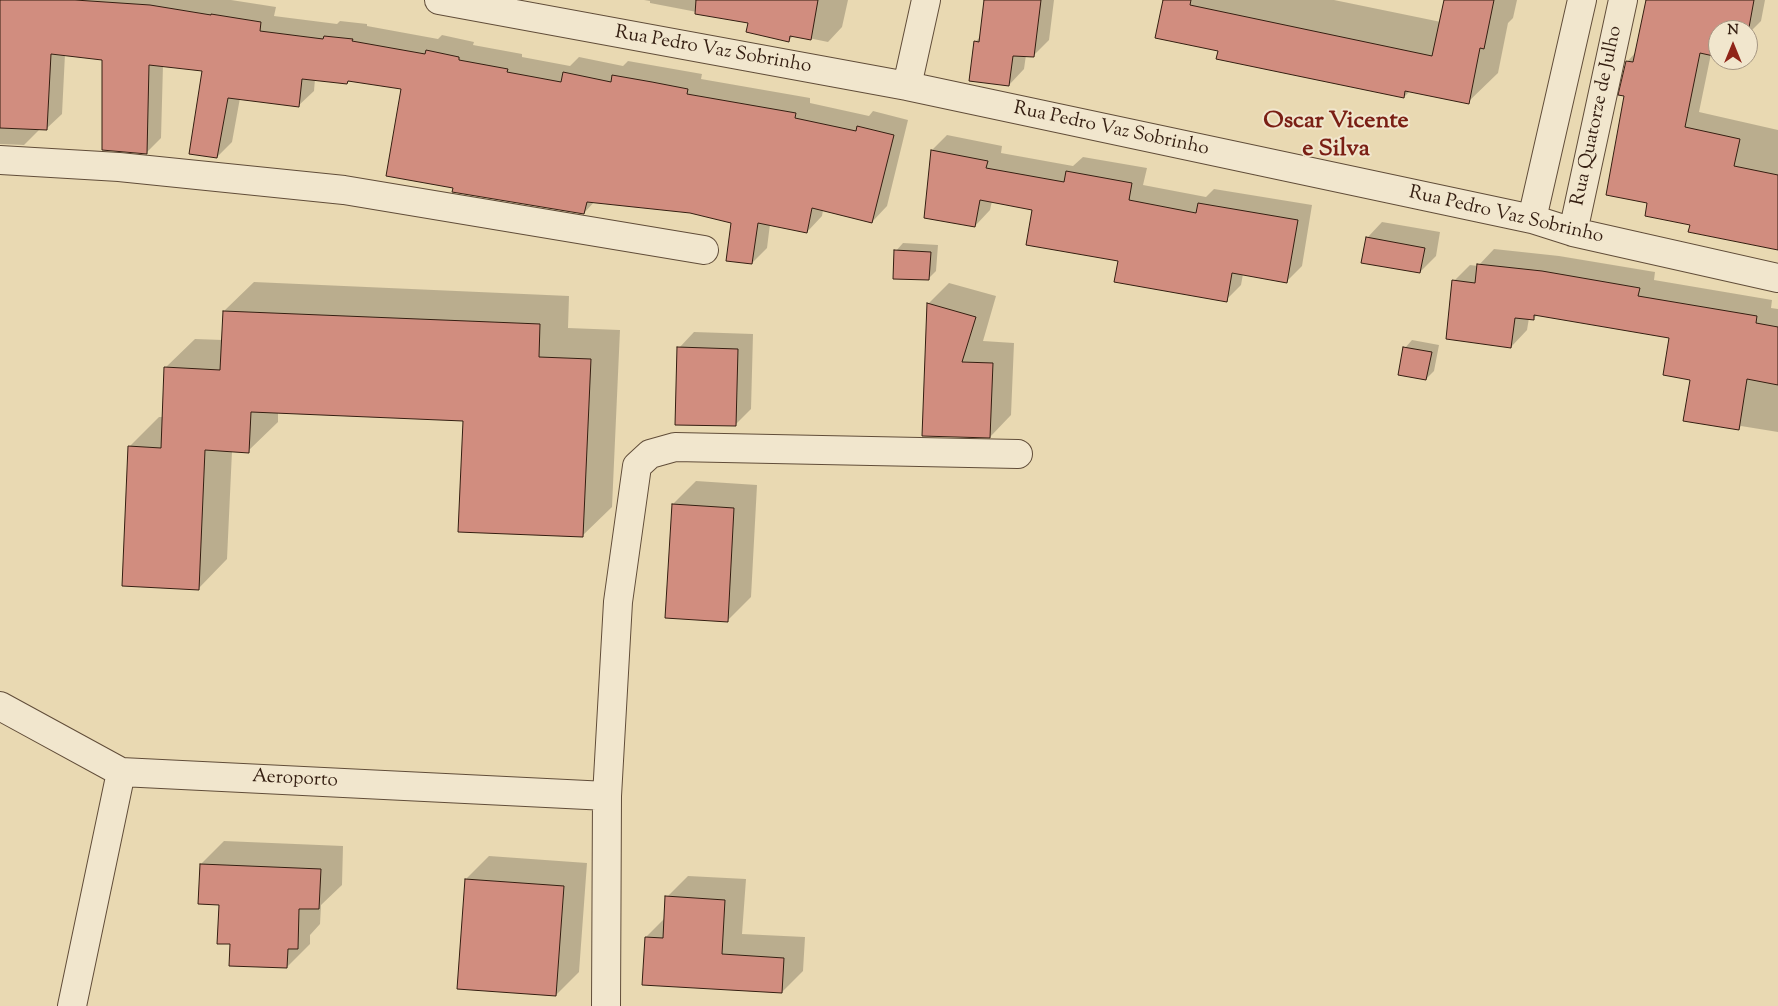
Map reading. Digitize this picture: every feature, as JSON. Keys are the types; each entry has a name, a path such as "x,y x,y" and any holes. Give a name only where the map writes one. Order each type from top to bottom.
{"street":[{"name":"Rua Pedro Vaz Sobrinho","path":"439,0 907,86 1532,219 1574,232 1778,278"},
{"path":"907,86 926,0"},
{"path":"1532,219 1582,0"},
{"name":"Rua Quatorze de Julho","path":"1574,232 1623,0"},
{"path":"0,160 119,167 344,190 704,250"},
{"path":"606,1006 607,796 618,602 638,466 650,454 675,447 1018,454"},
{"name":"Aeroporto","path":"0,706 121,772 607,796"},
{"path":"72,1006 121,772"}],"building":[{"path":"0,0 75,0 150,5 211,14 261,22 260,31 323,39 324,36 353,39 352,41 425,54 426,50 459,57 459,60 508,69 507,72 561,82 563,72 611,82 612,75 652,82 688,89 687,94 796,113 795,118 856,131 857,126 894,135 872,223 812,208 807,233 758,223 752,264 726,261 731,223 690,213 587,202 584,214 452,192 453,188 386,176 401,89 348,81 347,84 302,79 299,107 228,98 217,158 189,154 202,71 149,65 147,154 102,150 102,60 51,54 47,130 0,128"},
{"path":"696,0 818,0 811,40 790,36 789,42 746,32 748,23 695,14"},
{"path":"984,0 1041,0 1034,57 1013,56 1009,86 969,81 974,41 979,42"},
{"path":"1163,0 1191,0 1190,5 1432,56 1444,0 1494,0 1484,49 1480,48 1469,104 1405,91 1404,98 1216,59 1218,51 1155,38"},
{"path":"1646,0 1754,0 1750,20 1708,20 1708,55 1700,53 1685,127 1740,139 1734,166 1778,175 1778,250 1688,232 1690,225 1645,216 1647,203 1606,195 1624,96 1618,95 1626,61 1633,62"},
{"path":"931,150 988,161 986,168 1064,182 1066,171 1132,183 1129,200 1196,213 1198,203 1298,220 1287,283 1232,273 1227,302 1114,282 1118,261 1026,245 1032,210 980,200 975,227 924,218"},
{"path":"1366,237 1425,248 1420,273 1361,263"},
{"path":"894,250 931,252 929,280 893,279"},
{"path":"1477,264 1542,271 1640,288 1638,296 1757,316 1756,323 1778,327 1778,385 1747,379 1739,430 1683,421 1690,380 1663,375 1669,338 1534,315 1534,320 1515,318 1511,348 1446,339 1452,280 1475,283"},
{"path":"927,303 976,317 962,362 993,363 990,438 922,436"},
{"path":"223,311 540,324 539,357 591,359 583,537 458,532 463,421 251,412 249,453 205,450 199,590 122,586 128,446 161,448 164,367 220,370"},
{"path":"677,347 738,349 736,426 675,425"},
{"path":"1403,347 1432,352 1426,380 1398,375"},
{"path":"672,504 734,508 728,622 665,618"},
{"path":"200,864 321,869 319,909 299,909 298,949 288,949 287,968 229,966 230,944 217,944 219,905 198,904"},
{"path":"465,879 564,886 556,996 457,989"},
{"path":"665,896 725,900 722,954 784,958 782,993 642,985 645,937 663,938"}],"district":[{"name":"Oscar Vicente e Silva","path":"1336,137"}]}
